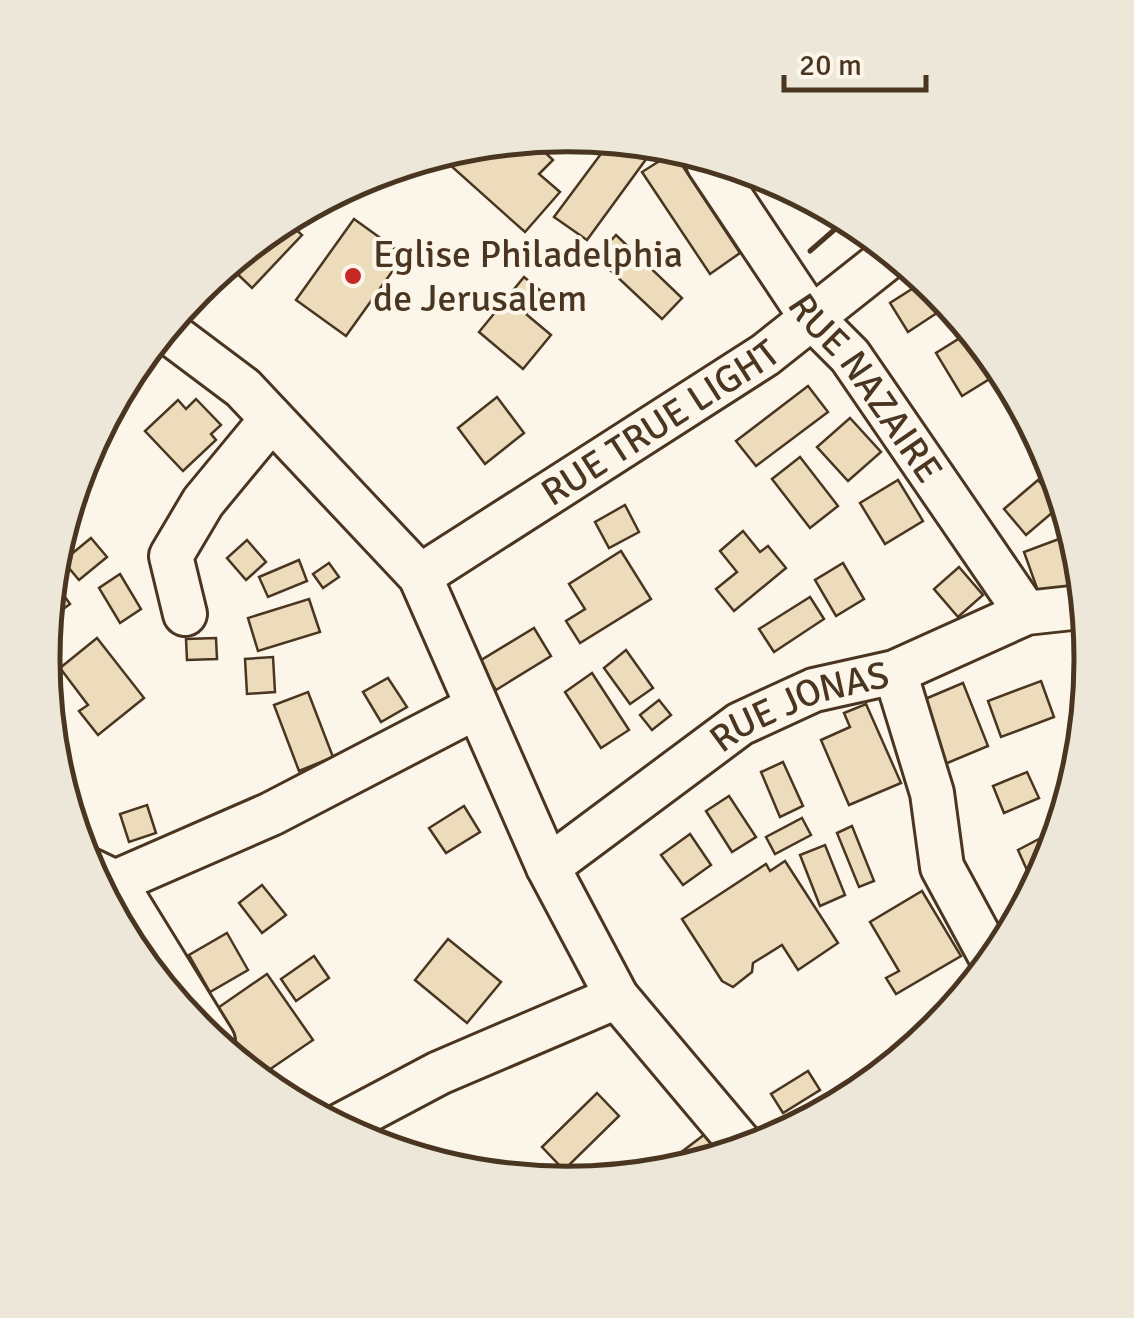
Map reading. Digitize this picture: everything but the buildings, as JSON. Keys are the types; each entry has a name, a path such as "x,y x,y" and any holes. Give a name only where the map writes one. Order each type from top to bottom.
{"street":[{"name":"RUE NAZAIRE","path":"716,175 810,316 850,356 1026,613"},
{"name":"RUE TRUE LIGHT","path":"420,576 766,355 882,262"},
{"path":"175,338 244,388 420,576 548,867 617,996 735,1137"},
{"path":"185,614 172,556 203,502 270,420"},
{"name":"RUE JONAS","path":"548,867 740,724 814,690 894,672 1026,613 1071,608"},
{"path":"894,672 932,793 942,867 985,946"},
{"path":"108,874 271,814 475,708"},
{"path":"353,1118 439,1073 617,996"}],"wall":[{"path":"810,251 835,229"}],"place":[{"name":"Eglise Philadelphia de Jerusalem","path":"353,276"}]}
